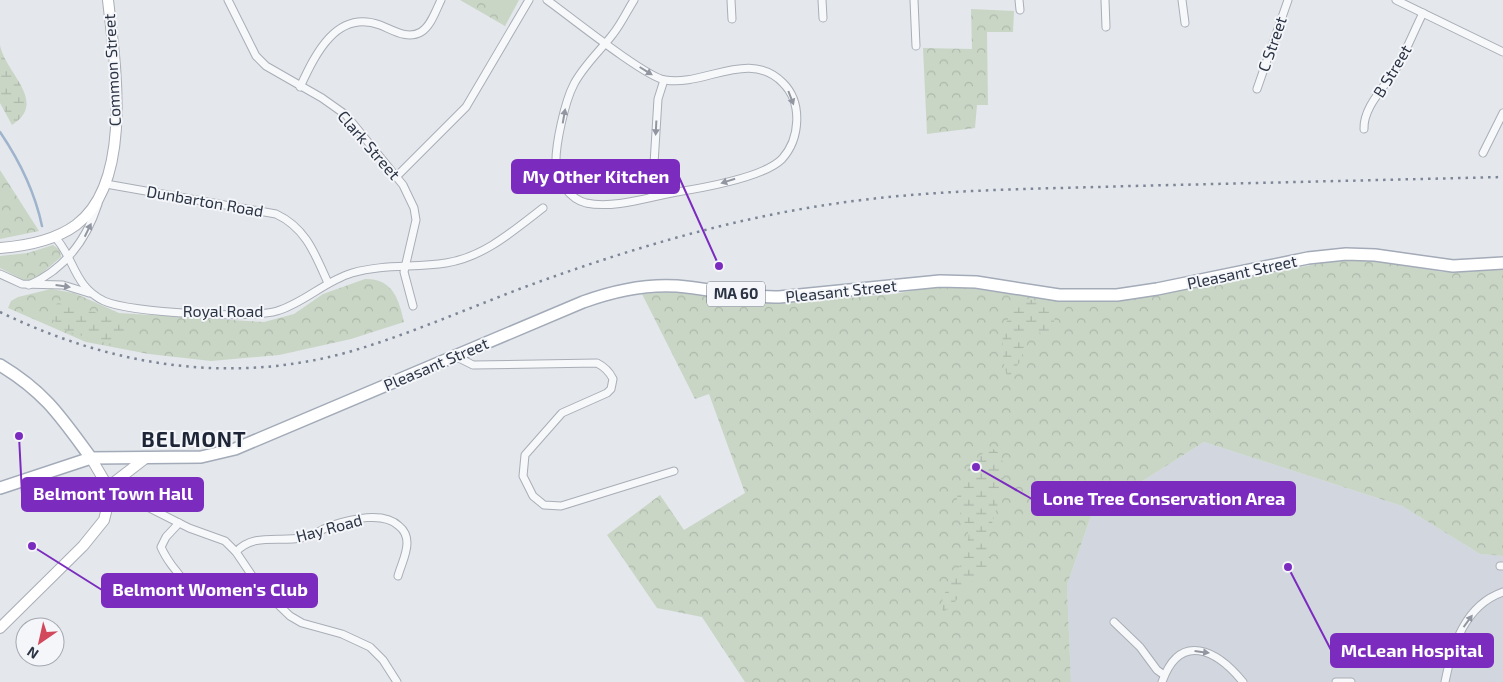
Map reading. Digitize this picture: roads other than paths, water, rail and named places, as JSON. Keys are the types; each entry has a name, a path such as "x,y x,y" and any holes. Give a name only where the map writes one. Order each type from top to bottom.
{"main road":[{"name":"Common Street","path":"0,248 23,246 54,236 77,224 100,198 106,184 115,137 116,110 108,0"},
{"name":"Pleasant Street","path":"0,488 91,458 201,457 235,449 596,297 622,290 676,286 744,295 780,297 940,281 981,283 1059,295 1099,296 1146,292 1327,255 1365,254 1453,266 1503,263"},
{"path":"0,366 32,386 43,396 91,458 108,487 107,510 94,534 0,628"},
{"path":"108,487 148,457"}],"street":[{"name":"Clark Street","path":"228,0 256,56 266,66 322,98 346,116 397,176 411,200 416,216 415,231 405,267 406,282 412,306"},
{"path":"300,86 320,46 330,36 344,27 371,23 402,34 411,35 421,32 430,23 441,0"},
{"path":"397,176 466,107 529,0"},
{"path":"547,0 606,43 638,66 664,80 688,79 748,68 765,71 777,78 788,90 797,119 796,132 792,143 782,159 774,165 711,187 603,205 585,203 575,198 567,190 560,178 556,164 564,115 570,93 579,76 606,43 634,0"},
{"path":"731,0 732,19"},
{"path":"822,0 823,18"},
{"path":"914,0 916,46"},
{"path":"1019,0 1020,10"},
{"path":"1105,0 1106,27"},
{"path":"1182,0 1185,23"},
{"name":"C Street","path":"1257,89 1288,0"},
{"path":"1396,0 1503,52"},
{"name":"B Street","path":"1364,129 1365,120 1370,108 1397,66 1423,13"},
{"path":"652,196 658,99 664,80"},
{"path":"1484,153 1503,113"},
{"name":"Dunbarton Road","path":"106,184 268,212 284,218 298,228 309,241 328,282"},
{"name":"Common Street","path":"29,285 48,275 69,258 86,234 100,198"},
{"name":"Royal Road","path":"29,285 63,285 94,295 111,303 134,308 202,314 255,314 278,311 328,282 373,268 445,263 480,252 499,242 543,208"},
{"name":"Royal Road","path":"54,236 69,258 76,276 94,295"},
{"path":"0,274 18,283 29,285"},
{"path":"455,356 473,365 597,364 610,373 614,379 611,389 607,393 562,413 524,455 523,476 533,496 544,505 561,506 674,471"},
{"path":"108,487 179,523 221,539 236,552 259,586 290,616 311,626 342,634 370,647 383,660 397,682"},
{"name":"Hay Road","path":"236,552 240,547 257,540 301,538 346,522 364,518 382,519 397,523 403,529 407,539 398,576"},
{"path":"179,523 166,537 161,547 177,572 193,590 226,604 237,600 259,586"},
{"path":"1445,682 1454,646 1464,626 1484,602 1503,592"},
{"path":"1114,622 1140,648 1163,679 1178,657 1198,651 1213,654 1223,660 1242,682"},
{"path":"1336,682 1351,682"}],"waterway":[{"path":"0,132 26,177 42,226"}],"railway":[{"path":"0,312 41,330 83,345 126,357 169,364 213,368 257,368 301,363 345,353 393,338 533,284 612,257 732,223 813,207 889,197 993,190 1503,177"}],"place":[{"name":"My Other Kitchen","path":"719,266"},
{"name":"Belmont Town Hall","path":"19,436"},
{"name":"Lone Tree Conservation Area","path":"976,467"},
{"name":"Belmont Women's Club","path":"32,546"},
{"name":"McLean Hospital","path":"1288,567"}],"district":[{"name":"BELMONT","path":"194,440"}]}
